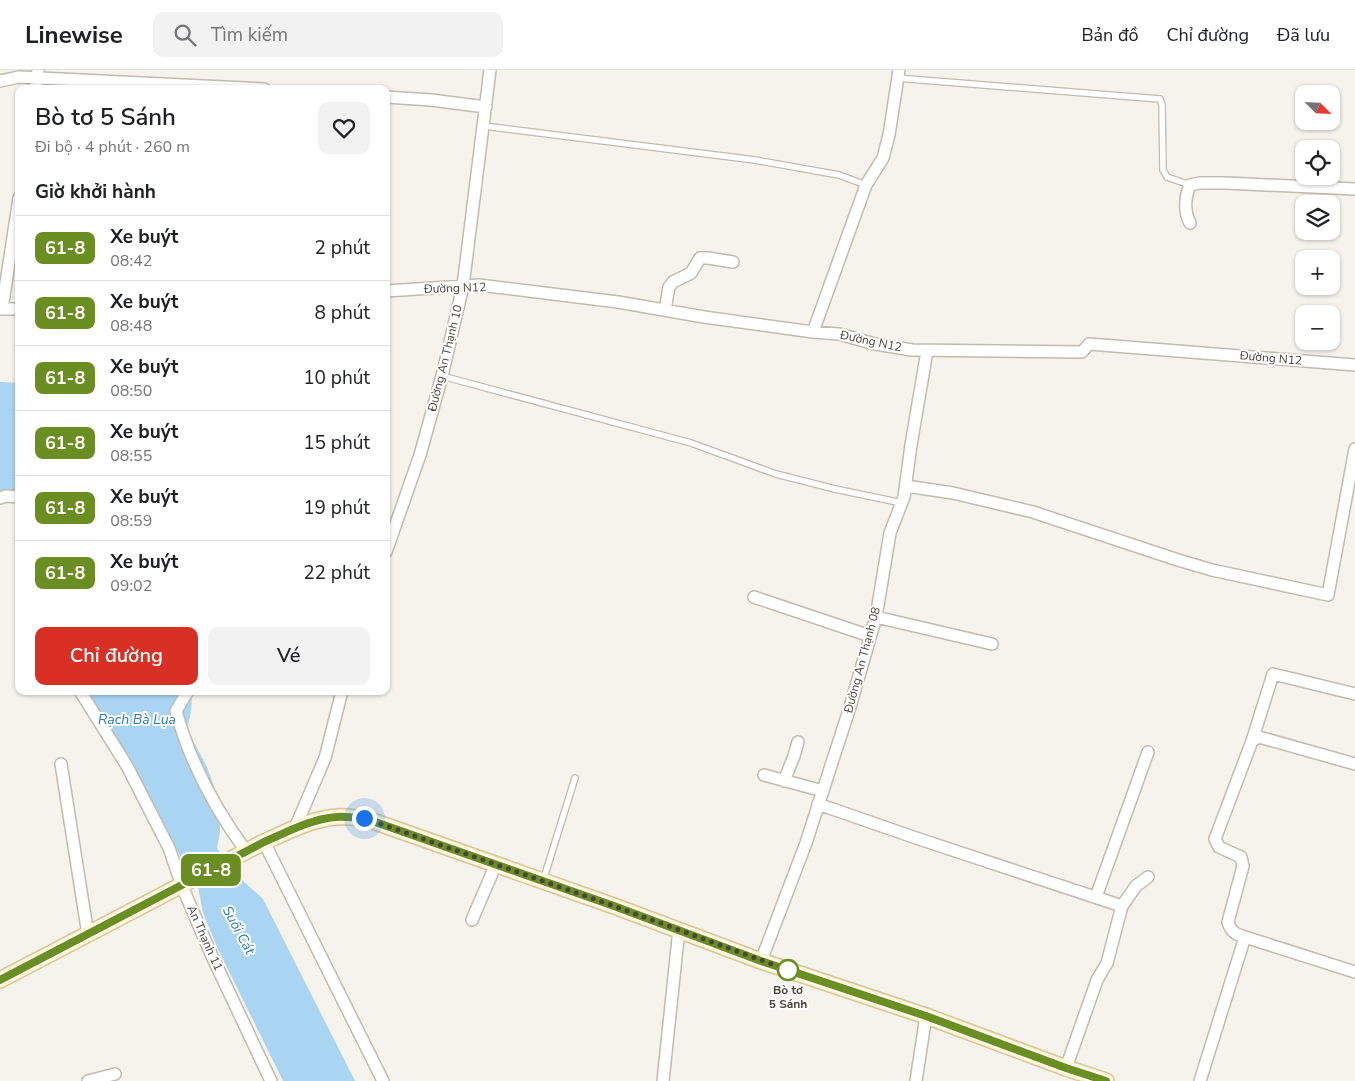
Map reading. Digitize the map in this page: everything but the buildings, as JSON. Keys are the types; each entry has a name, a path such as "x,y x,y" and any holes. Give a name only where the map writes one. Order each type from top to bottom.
{"main road":[{"path":"0,980 264,842 295,828 319,820 337,817 364,818 761,961 926,1016 1106,1081"}],"street":[{"name":"Đường An Thạnh 10","path":"390,541 420,455 442,376 463,286 490,70"},
{"path":"814,332 866,184 883,158 889,136 898,74"},
{"path":"0,81 19,77 173,85"},
{"path":"390,97 486,107"},
{"path":"1190,223 1186,216 1185,196 1190,185 1200,183 1226,182 1355,190"},
{"path":"15,223 1,309 15,308"},
{"path":"665,310 669,287 673,282 691,273 700,258 733,262"},
{"name":"Đường N12","path":"390,291 479,285 608,300 814,332 839,334 874,344 912,350 1082,352 1089,344 1355,365"},
{"name":"Đường An Thạnh 08","path":"761,961 782,910 823,791 876,618 884,560 890,533 902,503 906,486 910,445 927,350"},
{"path":"906,486 954,493 1033,512 1212,570 1328,595 1355,449"},
{"path":"0,498 15,497"},
{"path":"754,597 870,636"},
{"path":"876,618 992,644"},
{"path":"1355,694 1273,674 1252,741 1215,839 1219,846 1241,857 1243,866 1228,922 1230,929 1234,933 1355,972"},
{"name":"An Thạnh 11","path":"83,695 127,766 169,848 211,954 271,1081"},
{"path":"186,695 176,711 189,751 240,855"},
{"path":"295,828 325,758 341,695"},
{"path":"1252,741 1259,738 1355,764"},
{"path":"784,780 798,742"},
{"path":"1096,897 1148,752"},
{"path":"61,764 88,935"},
{"path":"764,774 823,791"},
{"path":"818,804 1122,906"},
{"path":"264,842 382,1081"},
{"path":"472,920 496,864"},
{"path":"1066,1068 1097,980 1107,962 1122,906 1136,886 1148,876"},
{"path":"663,1081 678,930"},
{"path":"1200,1081 1245,938"},
{"path":"916,1081 926,1016"},
{"path":"88,1081 115,1074"}],"lane":[{"path":"898,74 1160,100 1162,105 1163,170 1167,177 1190,185"},
{"path":"484,126 755,160 840,175 866,184"},
{"path":"442,376 691,443 776,474 902,503"},
{"path":"543,881 575,778"}],"water":[{"path":"0,382 15,383 15,493 0,493"},
{"path":"89,695 191,695 192,705 187,729 207,767 219,801 220,832 217,848 230,869 263,899 355,1081 283,1081 218,949 203,913 198,887 182,860 130,758"}],"bus line":[{"name":"61-8","path":"0,980 151,903 264,842 295,828 319,820 337,817 364,818 614,906 761,961 926,1016 1106,1081"}],"place":[{"name":"Bò tơ 5 Sánh","path":"788,970"}],"route":[{"path":"364,818 614,906 788,970"}],"water label":[{"name":"Rạch Bà Lụa","path":"137,719"},
{"name":"Suối Cát","path":"239,930"}]}
